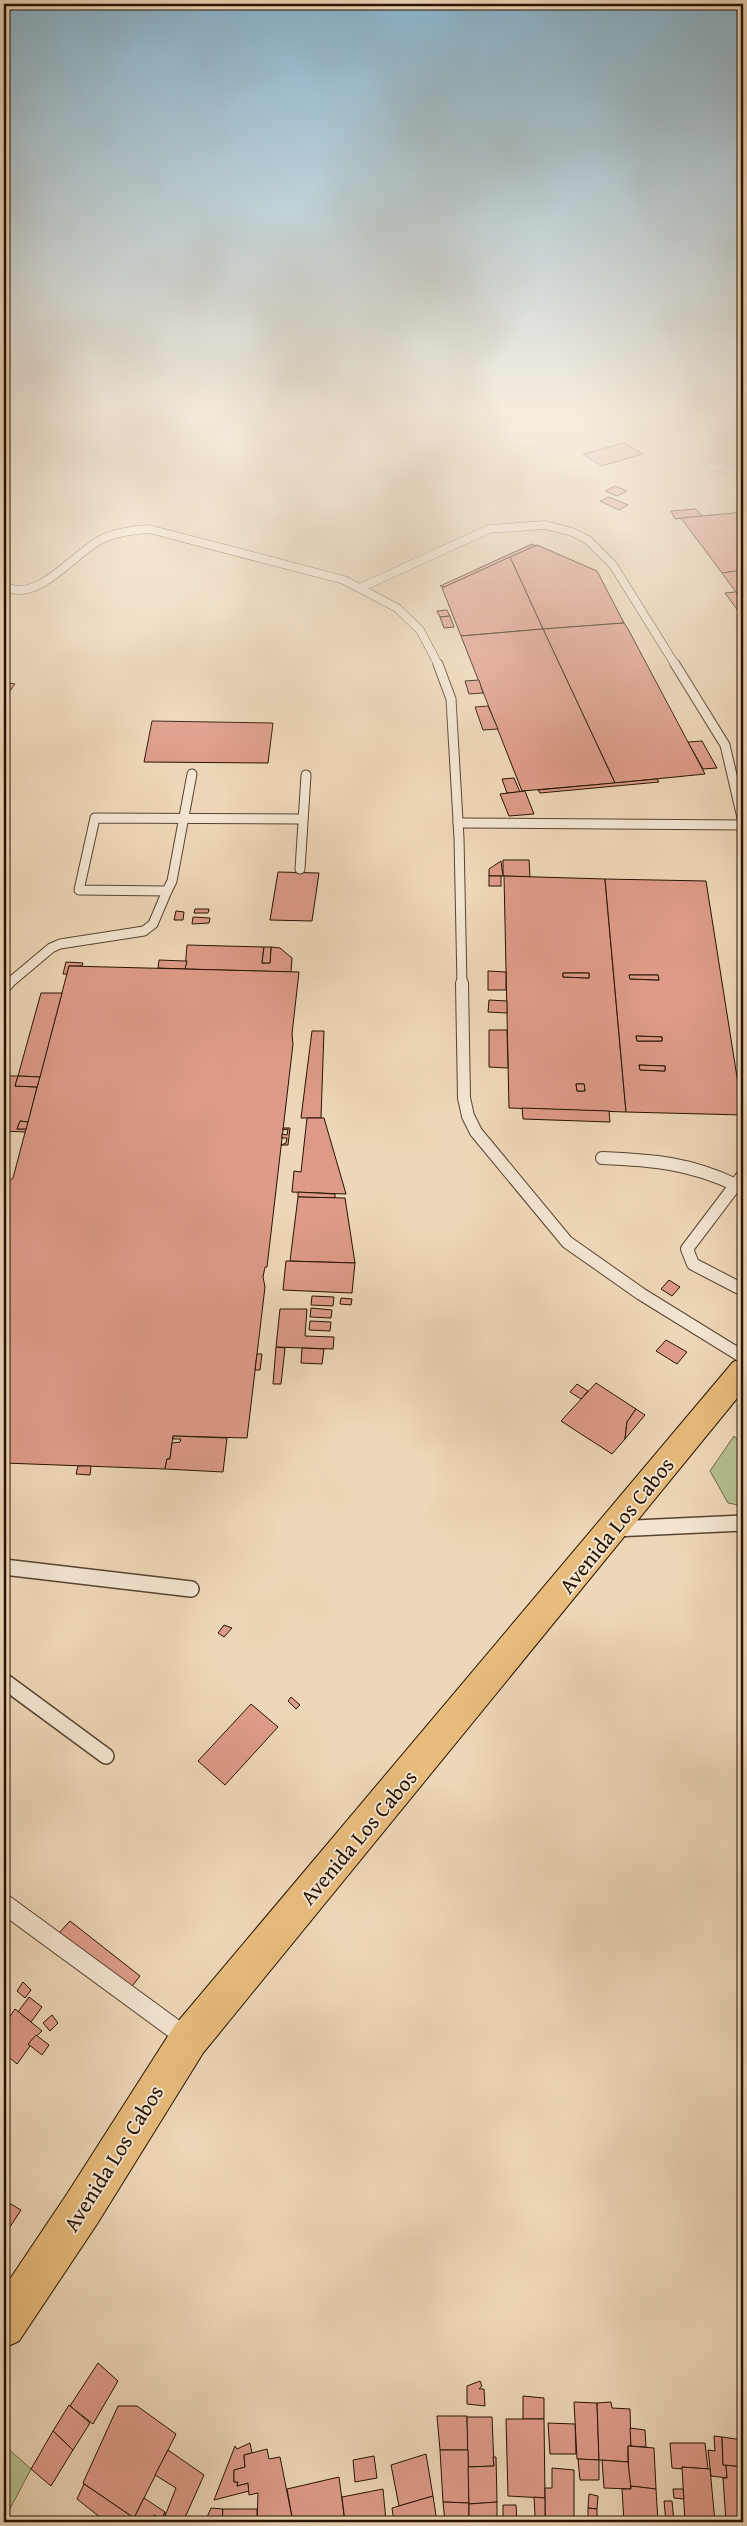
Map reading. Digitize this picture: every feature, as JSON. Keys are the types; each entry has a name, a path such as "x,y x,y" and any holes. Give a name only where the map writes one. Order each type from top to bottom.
{"main road":[{"name":"Avenida Los Cabos","path":"4,2326 82,2209 189,2039 614,1529 743,1370"}],"lane":[{"path":"4,586 14,591 33,589 102,539 124,531 137,530"},
{"path":"151,530 344,580 396,608 420,630 438,664 452,699 458,823 464,1098 468,1116 476,1132 567,1242 641,1294 743,1357"},
{"path":"360,588 487,530"},
{"path":"458,823 743,823 725,745 613,565 588,540 564,530"},
{"path":"4,987 51,948 60,944 144,931 153,924 172,881 192,774"},
{"path":"300,869 306,776"},
{"path":"167,892 79,890 96,818 302,819"},
{"path":"602,1158 667,1160 691,1165 740,1180 687,1249 693,1264 743,1290"},
{"path":"614,1529 743,1523"},
{"path":"4,1567 191,1589"},
{"path":"4,1681 106,1756"},
{"path":"4,1904 189,2039"}],"green space":[{"path":"734,1436 743,1446 743,1506 728,1503 710,1471"},
{"path":"4,2445 31,2469 4,2520"}],"building":[{"path":"690,530 743,530 743,570 722,573"},
{"path":"532,544 536,546 444,587 440,586"},
{"path":"537,545 597,571 624,623 543,629 510,557"},
{"path":"510,557 543,629 461,636 442,588"},
{"path":"743,570 743,596 739,596 722,573"},
{"path":"736,592 743,602 743,612 739,612 725,593"},
{"path":"447,610 450,616 440,617 437,611"},
{"path":"450,616 454,627 444,628 440,617"},
{"path":"624,623 705,774 615,783 543,629"},
{"path":"543,629 615,783 522,791 461,636"},
{"path":"479,680 483,693 469,694 465,681"},
{"path":"4,682 15,684 7,695 4,695"},
{"path":"488,706 498,729 483,730 475,707"},
{"path":"152,721 273,723 268,763 144,762"},
{"path":"702,741 717,768 703,769 688,742"},
{"path":"514,778 520,792 507,793 502,779"},
{"path":"657,779 659,782 540,793 538,790"},
{"path":"525,791 534,814 509,816 500,794"},
{"path":"503,860 529,860 530,877 503,876"},
{"path":"501,861 503,876 489,876 489,869"},
{"path":"278,872 319,873 312,921 270,920"},
{"path":"489,876 501,876 501,886 489,886"},
{"path":"504,876 605,879 626,1112 509,1108","holes":["563,973 589,973 589,978 563,977","576,1084 584,1084 585,1091 577,1091"]},
{"path":"605,879 706,881 743,1115 626,1112","holes":["629,975 658,975 659,980 630,979","636,1036 662,1037 662,1041 637,1041","639,1065 665,1066 665,1071 640,1070"]},
{"path":"195,909 209,909 208,913 194,913"},
{"path":"176,911 184,912 183,920 174,920"},
{"path":"193,917 210,918 209,923 192,924"},
{"path":"187,945 264,947 262,963 270,963 271,947 280,948 292,958 291,972 185,969"},
{"path":"264,947 271,947 270,963 262,963"},
{"path":"159,960 187,961 185,969 158,968"},
{"path":"66,962 83,963 82,966 69,966 67,974 63,974"},
{"path":"69,966 299,972 292,1034 293,1044 267,1267 265,1267 263,1277 265,1287 247,1438 173,1436 170,1459 167,1459 165,1469 4,1463 4,1204 6,1202 4,1195 10,1190 4,1185 13,1178"},
{"path":"488,971 506,972 506,990 488,990"},
{"path":"563,973 589,973 589,978 563,977"},
{"path":"629,975 658,975 659,980 630,979"},
{"path":"41,993 62,993 40,1077 18,1076"},
{"path":"489,1000 507,1001 507,1013 488,1012"},
{"path":"489,1030 507,1030 508,1068 489,1067"},
{"path":"312,1031 324,1031 321,1118 301,1118"},
{"path":"636,1036 662,1037 662,1041 637,1041"},
{"path":"639,1065 665,1066 665,1071 640,1070"},
{"path":"4,1076 18,1076 15,1086 37,1087 28,1122 20,1121 17,1129 26,1129 25,1132 4,1131"},
{"path":"18,1076 40,1077 37,1087 15,1086"},
{"path":"576,1084 584,1084 585,1091 577,1091"},
{"path":"522,1108 609,1111 610,1122 523,1119"},
{"path":"307,1118 324,1118 346,1194 292,1192 294,1171 301,1172"},
{"path":"20,1121 28,1122 26,1129 17,1129"},
{"path":"283,1128 290,1128 288,1145 281,1145 286,1143 287,1138 282,1138 282,1134 287,1135 288,1129 283,1130"},
{"path":"298,1192 335,1194 335,1198 298,1197"},
{"path":"298,1197 345,1198 355,1263 290,1261"},
{"path":"286,1261 355,1263 352,1293 283,1290"},
{"path":"669,1280 680,1287 672,1296 661,1289"},
{"path":"312,1296 334,1297 333,1306 311,1305"},
{"path":"341,1298 352,1299 351,1305 340,1304"},
{"path":"311,1308 332,1310 331,1318 310,1317"},
{"path":"280,1309 307,1309 305,1336 334,1337 333,1349 276,1347"},
{"path":"310,1321 331,1322 330,1331 309,1330"},
{"path":"666,1340 687,1352 677,1364 656,1351"},
{"path":"276,1347 285,1348 281,1384 273,1384"},
{"path":"302,1348 324,1349 322,1364 301,1363"},
{"path":"257,1354 262,1354 260,1370 255,1370"},
{"path":"596,1383 636,1409 627,1422 625,1439 612,1454 561,1421"},
{"path":"577,1384 588,1391 581,1399 570,1392"},
{"path":"636,1409 645,1415 625,1439 627,1422"},
{"path":"173,1436 227,1438 223,1472 165,1469 167,1459 170,1459 172,1443 180,1442 181,1439 173,1439"},
{"path":"78,1466 91,1466 90,1475 76,1474"},
{"path":"224,1625 232,1628 224,1637 218,1633"},
{"path":"291,1697 300,1705 296,1709 288,1701"},
{"path":"251,1704 278,1727 225,1785 198,1761"},
{"path":"70,1921 140,1976 129,1990 59,1933"},
{"path":"23,1982 31,1990 25,1998 17,1991"},
{"path":"29,1997 42,2007 31,2022 18,2012"},
{"path":"4,2000 10,2010 4,2021"},
{"path":"15,2009 42,2031 28,2044 30,2046 17,2064 4,2053 4,2025"},
{"path":"52,2015 58,2023 50,2031 43,2023"},
{"path":"36,2035 49,2045 42,2055 28,2044"},
{"path":"4,2200 21,2210 4,2236"},
{"path":"98,2363 118,2381 93,2424 70,2406"},
{"path":"480,2381 482,2386 479,2389 484,2389 485,2406 467,2404 467,2386"},
{"path":"523,2396 544,2398 544,2419 523,2419"},
{"path":"574,2402 597,2403 599,2460 577,2459"},
{"path":"611,2402 612,2408 630,2409 631,2446 628,2446 628,2462 599,2460 597,2403"},
{"path":"69,2405 90,2423 73,2450 53,2431"},
{"path":"118,2406 137,2406 176,2434 134,2518 83,2483"},
{"path":"437,2416 467,2416 468,2450 440,2450"},
{"path":"467,2417 492,2417 494,2466 468,2467"},
{"path":"506,2419 544,2419 545,2498 508,2496"},
{"path":"548,2423 575,2424 576,2454 550,2454"},
{"path":"630,2428 645,2430 646,2447 631,2446"},
{"path":"53,2431 73,2450 51,2486 31,2469"},
{"path":"714,2436 722,2437 723,2465 726,2465 727,2478 711,2476 708,2450 715,2451"},
{"path":"722,2437 743,2440 743,2467 723,2465"},
{"path":"250,2443 252,2453 244,2455 245,2467 234,2470 234,2482 238,2482 237,2486 248,2483 249,2491 214,2500 235,2446 237,2449"},
{"path":"670,2443 705,2443 708,2469 672,2468"},
{"path":"628,2446 654,2448 656,2489 629,2486"},
{"path":"267,2449 269,2459 280,2457 293,2522 257,2522 258,2493 249,2495 248,2483 237,2486 238,2482 234,2482 234,2470 245,2467 244,2455"},
{"path":"168,2450 204,2475 183,2522 165,2516 176,2488 155,2475"},
{"path":"440,2450 468,2450 469,2503 443,2502"},
{"path":"426,2454 433,2496 399,2506 391,2465"},
{"path":"374,2456 377,2478 355,2482 353,2460"},
{"path":"493,2457 496,2457 497,2502 469,2504 468,2467 494,2466"},
{"path":"578,2459 599,2460 599,2480 580,2480"},
{"path":"602,2460 628,2462 631,2489 604,2488"},
{"path":"726,2465 743,2467 743,2522 726,2522 723,2478 727,2478"},
{"path":"682,2467 710,2469 715,2522 685,2522"},
{"path":"552,2468 574,2470 574,2522 545,2522 545,2488 552,2488"},
{"path":"339,2477 345,2522 293,2522 287,2489"},
{"path":"84,2484 134,2518 132,2522 106,2522 77,2499"},
{"path":"631,2486 656,2489 658,2522 624,2522 622,2489 631,2489"},
{"path":"383,2489 386,2521 345,2522 342,2497"},
{"path":"673,2489 683,2489 684,2499 674,2498"},
{"path":"589,2494 598,2496 597,2509 588,2508"},
{"path":"433,2496 437,2522 394,2522 392,2508"},
{"path":"534,2497 545,2498 545,2522 538,2522 535,2515"},
{"path":"144,2498 165,2512 161,2520 154,2515 151,2522 132,2522"},
{"path":"664,2501 672,2501 674,2522 666,2522"},
{"path":"443,2502 469,2503 469,2522 445,2522"},
{"path":"497,2502 497,2517 469,2517 469,2504"},
{"path":"503,2505 516,2505 517,2522 503,2522"},
{"path":"211,2508 223,2509 222,2522 205,2522"},
{"path":"588,2508 597,2509 597,2522 588,2522"},
{"path":"223,2509 257,2509 257,2522 222,2522"},
{"path":"165,2512 165,2516 183,2522 151,2522 154,2515 161,2520"},
{"path":"469,2517 497,2517 497,2522 469,2522"}]}
